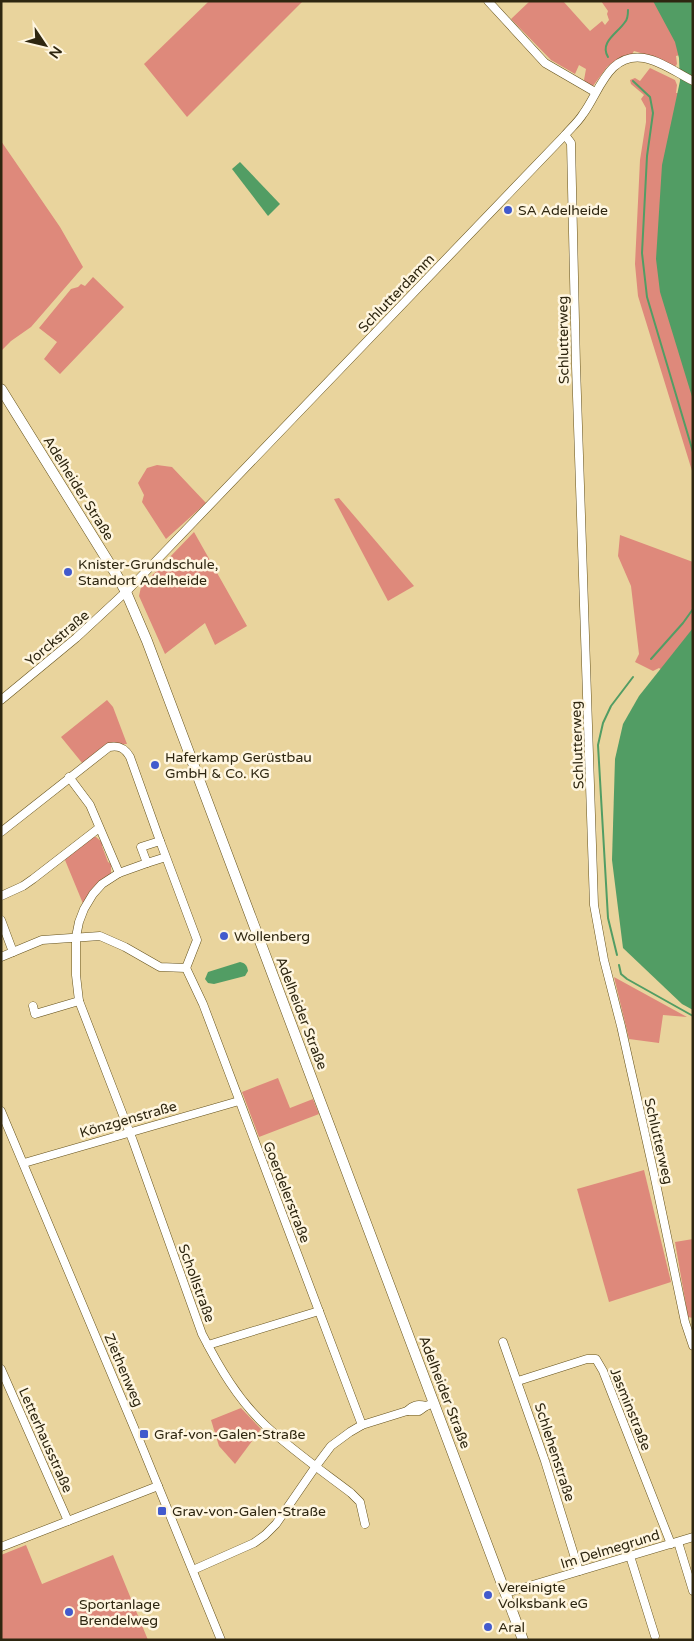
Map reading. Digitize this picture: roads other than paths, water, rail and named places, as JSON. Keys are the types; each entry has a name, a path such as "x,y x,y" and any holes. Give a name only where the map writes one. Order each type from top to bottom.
{"main road":[{"name":"Adelheider Straße","path":"1,390 126,592 147,641 430,1404 523,1640"}],"street":[{"path":"488,1 545,63 595,92"},
{"name":"Schlutterdamm","path":"126,592 565,135 584,114 603,78 612,68 632,58 651,60 693,81"},
{"name":"Schlutterweg","path":"565,135 571,143 576,366 594,905 604,960 621,1026 666,1227 685,1322 693,1346"},
{"name":"Yorckstraße","path":"1,700 76,638 126,592"},
{"path":"1,832 108,747 118,746 123,748 130,757 197,940 186,968 160,967 100,936 42,940 1,957"},
{"path":"69,777 90,805 118,873"},
{"path":"1,896 34,879 99,828"},
{"path":"147,863 141,847 160,841"},
{"name":"Schollstraße","path":"166,857 118,873 102,884 84,908 76,938 76,975 79,1002 129,1132 202,1334 223,1373 239,1396 265,1426 314,1469 351,1493 360,1502 365,1524"},
{"path":"1,920 13,952"},
{"name":"Goerdelerstraße","path":"186,968 203,1004 362,1426"},
{"path":"37,1023 34,1010 79,1002"},
{"name":"Könzgenstraße","path":"24,1163 240,1101"},
{"name":"Ziethenweg","path":"1,1111 221,1640"},
{"path":"208,1345 319,1311"},
{"name":"Schlehenstraße","path":"503,1342 545,1460 579,1572"},
{"name":"Jasminstraße","path":"518,1381 587,1359 596,1359 603,1371 674,1543"},
{"name":"Letterhausstraße","path":"1,1369 68,1521"},
{"path":"193,1570 254,1543 265,1535 276,1524 331,1446 350,1432 407,1411 418,1404 430,1404"},
{"path":"1,1547 158,1486"},
{"name":"Im Delmegrund","path":"506,1593 693,1537"},
{"path":"674,1543 693,1591"},
{"path":"630,1556 655,1636"}],"waterway":[{"path":"608,57 606,52 608,42 626,21 628,10"},
{"path":"633,81 650,97 653,113 647,156 642,253 647,297 693,452"},
{"path":"651,659 693,609"},
{"path":"617,955 608,918 598,745 603,723 611,706 633,677"},
{"path":"619,965 621,974 627,979 693,1016"}],"place":[{"name":"SA Adelheide","path":"508,210"},
{"name":"Knister-Grundschule, Standort Adelheide","path":"68,572"},
{"name":"Haferkamp Gerüstbau GmbH & Co. KG","path":"155,765"},
{"name":"Wollenberg","path":"224,936"},
{"name":"Graf-von-Galen-Straße","path":"144,1434"},
{"name":"Grav-von-Galen-Straße","path":"162,1511"},
{"name":"Vereinigte Volksbank eG","path":"488,1595"},
{"name":"Sportanlage Brendelweg","path":"69,1612"},
{"name":"Aral","path":"488,1627"}]}
